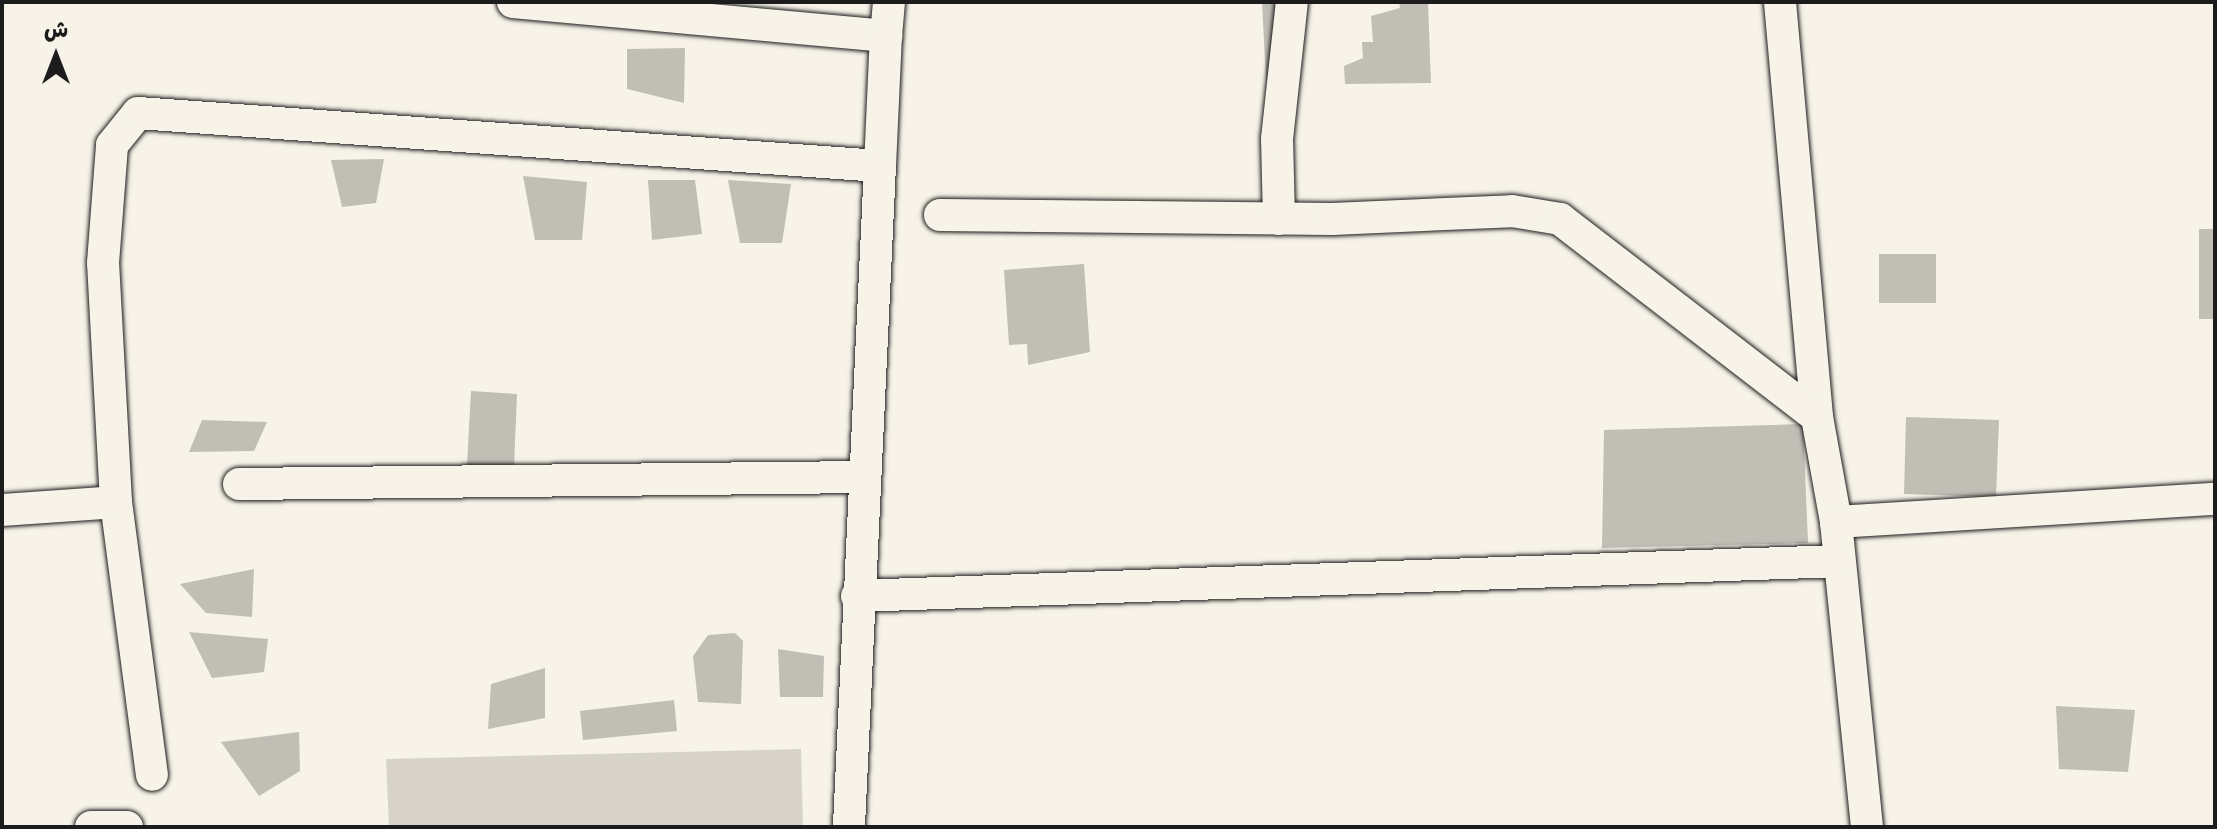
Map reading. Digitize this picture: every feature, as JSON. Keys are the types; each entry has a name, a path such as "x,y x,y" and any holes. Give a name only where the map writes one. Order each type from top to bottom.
{"street":[{"path":"513,2 886,36"},
{"path":"849,827 861,477 889,2"},
{"path":"1279,219 1277,139 1292,2"},
{"path":"1780,2 1817,417 1836,522 1867,827"},
{"path":"152,775 116,502 104,248 112,145 138,113 880,166"},
{"path":"940,215 1279,219 1512,211 1560,219 1817,417"},
{"path":"239,484 861,477"},
{"path":"1836,522 2215,499"},
{"path":"2,510 116,502"},
{"path":"857,596 1839,561"},
{"path":"91,827 127,827"}],"shaded area":[{"path":"801,749 803,827 389,827 386,759"}],"building":[{"path":"1262,2 1281,2 1285,79 1266,80"},
{"path":"1399,2 1428,2 1431,83 1345,84 1344,66 1363,58 1362,42 1373,42 1371,16 1400,8"},
{"path":"685,48 684,103 627,89 627,49"},
{"path":"384,159 376,203 342,207 331,160"},
{"path":"523,176 587,182 582,240 535,240"},
{"path":"648,180 695,180 702,234 652,240"},
{"path":"728,180 791,184 782,243 740,243"},
{"path":"2199,229 2215,229 2215,319 2199,319"},
{"path":"1879,254 1936,254 1936,303 1879,303"},
{"path":"1084,264 1090,352 1028,365 1027,344 1009,345 1004,270"},
{"path":"471,391 517,394 514,467 467,465"},
{"path":"1906,417 1999,420 1996,497 1904,494"},
{"path":"202,420 267,422 254,451 189,452"},
{"path":"1803,424 1808,543 1602,548 1604,430"},
{"path":"254,569 252,617 206,613 180,584"},
{"path":"189,632 268,639 264,672 212,678"},
{"path":"735,633 743,641 741,704 698,702 693,656 708,635"},
{"path":"778,649 824,656 823,697 780,697"},
{"path":"545,668 545,718 488,729 491,684"},
{"path":"674,700 677,731 583,740 580,711"},
{"path":"2056,706 2135,710 2128,772 2059,769"},
{"path":"299,732 300,771 259,796 221,742"}]}
